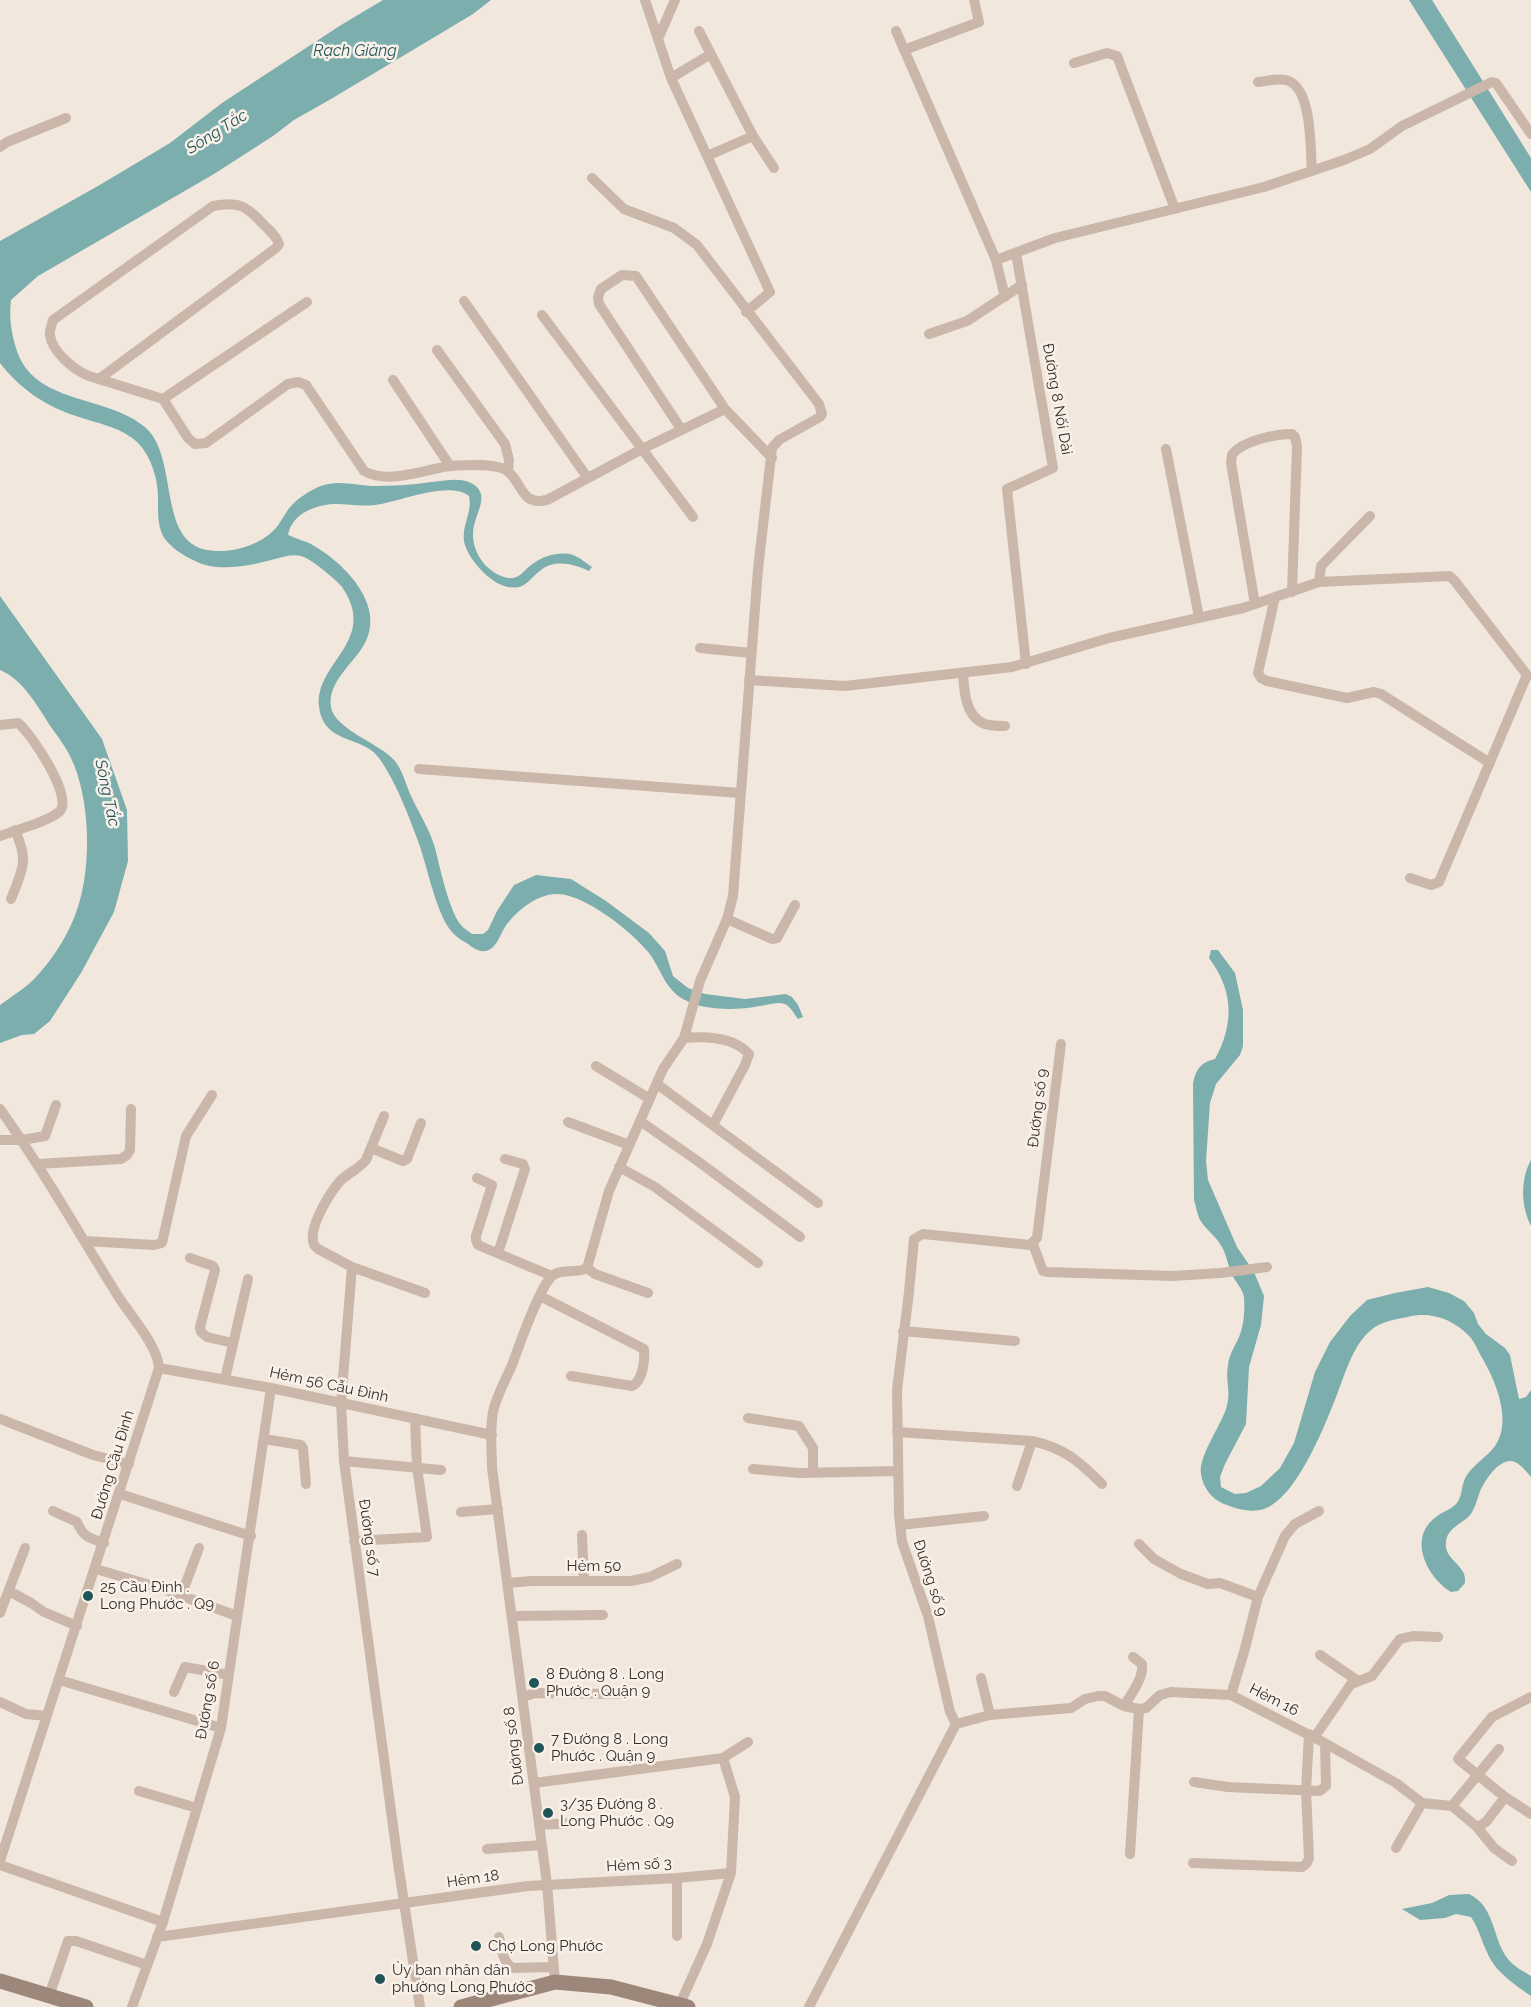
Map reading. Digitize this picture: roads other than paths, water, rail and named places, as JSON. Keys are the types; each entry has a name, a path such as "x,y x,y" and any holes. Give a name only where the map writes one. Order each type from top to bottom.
{"street":[{"path":"645,0 671,78 770,292 746,312"},
{"path":"658,39 675,0"},
{"path":"904,50 979,22 974,0"},
{"path":"699,31 753,136 774,168"},
{"path":"896,31 996,260 1005,297"},
{"path":"1074,63 1107,53 1117,56 1175,209"},
{"path":"671,78 711,54"},
{"path":"1258,82 1288,81 1302,94 1309,126 1312,171"},
{"path":"996,260 1055,238 1264,187 1312,171 1370,149 1397,128 1487,83 1496,83 1531,134"},
{"path":"0,147 66,118"},
{"path":"707,156 753,136"},
{"path":"587,1268 609,1191 663,1069 686,1033 700,981 727,919 733,896 758,569 772,448 774,444 820,417 821,410 819,404 746,312 697,245 674,228 624,209 592,178"},
{"path":"99,379 279,244 277,237 247,208 225,204 213,206 53,320 49,333 54,347 81,373 99,379 163,399 188,438 195,444 206,443 288,384 298,382 306,385 364,471 370,475 407,474 450,466 493,466 508,471 527,497 540,501 547,500 587,477 725,409"},
{"name":"Đường 8 Nối Dài","path":"1016,253 1053,468 1007,489 1026,664"},
{"path":"681,429 599,304 601,290 622,275 636,276 725,409 772,458"},
{"path":"928,334 967,321 1022,285"},
{"path":"464,301 587,477"},
{"path":"163,399 307,302"},
{"path":"542,315 693,517"},
{"path":"437,350 505,444 509,460 508,471"},
{"path":"393,380 450,466"},
{"path":"1255,604 1231,463 1232,455 1242,445 1292,434 1297,446 1292,592"},
{"path":"1167,449 1199,617"},
{"path":"1319,582 1322,566 1370,516"},
{"path":"749,680 845,686 1026,664 1109,638 1255,604 1319,582 1449,576 1529,676 1439,882 1431,885 1410,878"},
{"path":"1275,597 1258,673 1261,678 1347,698 1374,692 1381,694 1490,763"},
{"path":"700,648 751,653"},
{"path":"963,673 966,702 978,720 985,724 1005,726"},
{"path":"0,725 18,723 24,727 51,768 63,800 63,806 57,813 0,836"},
{"path":"419,769 740,793"},
{"path":"11,899 24,861 22,847 15,830"},
{"path":"727,919 772,939 777,938 795,905"},
{"path":"686,1033 729,1041 749,1054 713,1125"},
{"name":"Đường số 9","path":"956,1724 950,1712 928,1616 902,1542 900,1525 897,1390 914,1239 923,1234 1030,1245 1036,1238 1061,1044"},
{"path":"596,1066 650,1099"},
{"path":"657,1084 818,1203"},
{"path":"85,1241 154,1245 162,1242 186,1136 212,1095"},
{"path":"0,1140 22,1140 45,1136 56,1105"},
{"path":"0,1109 38,1164 158,1355 159,1368"},
{"path":"38,1164 121,1159 128,1155 131,1109"},
{"path":"384,1116 363,1164 340,1181 312,1230 311,1238 313,1246 352,1267 425,1293"},
{"path":"640,1121 800,1237"},
{"path":"568,1122 629,1145"},
{"path":"371,1148 403,1161 407,1159 421,1123"},
{"path":"498,1253 525,1169 520,1162 505,1159"},
{"path":"620,1167 655,1187 758,1263"},
{"path":"477,1178 492,1185 476,1240 478,1245 552,1275 587,1268"},
{"path":"1030,1245 1034,1246 1043,1271 1047,1272 1173,1276 1262,1267"},
{"path":"190,1258 213,1266 215,1270 200,1328 201,1332 207,1337 233,1343"},
{"name":"Đường số 7","path":"352,1267 341,1403 344,1461 403,1904 420,2007"},
{"path":"587,1268 595,1274 648,1293"},
{"name":"Đường số 8","path":"552,1275 526,1327 494,1407 492,1468 547,1884 554,1975"},
{"path":"225,1379 248,1279"},
{"path":"540,1296 644,1349 640,1379 632,1386 572,1377"},
{"path":"903,1332 1015,1341"},
{"name":"Hẻm 56 Cẫu Đình","path":"159,1368 271,1388 492,1435"},
{"name":"Đường Cầu Đình","path":"0,1861 159,1368"},
{"name":"Đường số 6","path":"132,2007 163,1922 221,1728 271,1388"},
{"path":"354,1541 427,1537 417,1467 415,1418"},
{"path":"748,1418 799,1426 813,1448 813,1472"},
{"path":"0,1419 93,1455 129,1464"},
{"path":"897,1432 1032,1440 1048,1444 1067,1453 1102,1484"},
{"path":"264,1439 301,1445 306,1484"},
{"path":"1017,1486 1032,1440"},
{"path":"344,1461 441,1470"},
{"path":"753,1469 813,1472 898,1471"},
{"path":"120,1494 251,1536"},
{"path":"461,1512 498,1509"},
{"path":"52,1511 77,1522 86,1537 104,1543"},
{"path":"1231,1695 1258,1598 1285,1536 1295,1524 1319,1511"},
{"path":"900,1525 984,1516"},
{"path":"582,1535 584,1581"},
{"path":"1139,1544 1154,1559 1180,1574 1208,1584 1220,1583 1258,1598"},
{"path":"0,1613 25,1548"},
{"path":"181,1596 199,1548"},
{"name":"Hẻm 50","path":"508,1583 631,1581 650,1577 677,1564"},
{"path":"96,1569 237,1616"},
{"path":"9,1591 44,1612 77,1626"},
{"path":"512,1617 603,1615"},
{"path":"1193,1863 1302,1867 1307,1863 1309,1858 1306,1791 1312,1736 1351,1684 1372,1676 1400,1639 1413,1635 1438,1637"},
{"path":"1320,1655 1358,1681"},
{"path":"1124,1706 1143,1668 1142,1664 1133,1658"},
{"path":"174,1692 185,1667 228,1675"},
{"path":"981,1678 990,1714"},
{"path":"59,1680 221,1728"},
{"name":"Hẻm 16","path":"1139,1709 1146,1708 1160,1695 1171,1692 1231,1695 1312,1736 1396,1783 1422,1803"},
{"path":"524,1697 535,1693 619,1694"},
{"path":"808,2007 956,1724 990,1714 1071,1708 1085,1699 1098,1696 1105,1696 1124,1706 1139,1709 1130,1854"},
{"path":"1531,1697 1492,1717 1458,1759 1505,1797 1531,1814"},
{"path":"0,1702 26,1714 47,1716"},
{"path":"534,1783 723,1758 748,1742"},
{"path":"1194,1782 1228,1787 1320,1791 1326,1786 1325,1743"},
{"path":"1452,1806 1499,1749"},
{"path":"499,1937 503,1957 513,1968 611,1986 684,2006 731,1873 735,1797 723,1758"},
{"path":"139,1791 197,1808"},
{"path":"1478,1827 1486,1822 1505,1797"},
{"path":"1396,1848 1422,1803 1452,1806 1478,1827 1494,1848 1512,1861"},
{"path":"539,1825 592,1822"},
{"path":"488,1849 542,1845"},
{"path":"0,1865 163,1922"},
{"name":"Hẻm số 3","path":"547,1884 731,1873"},
{"path":"677,1878 677,1936"},
{"name":"Hẻm 18","path":"157,1937 547,1884"},
{"path":"50,1996 68,1941 76,1941 147,1965"},
{"path":"461,2007 554,1975"},
{"path":"0,1982 86,2007"}],"water":[{"name":"Rạch Giàng","path":"383,0 491,0 473,14 294,120 214,174 38,276 11,300 11,324 16,348 25,367 38,380 55,390 130,417 146,428 156,441 162,458 174,515 181,531 191,543 207,550 233,550 259,541 274,530 297,500 325,485 338,483 387,486 457,480 467,481 480,491 481,501 473,538 481,560 492,571 515,578 542,558 563,554 575,556 592,567 589,571 571,565 552,565 541,570 524,585 515,588 497,583 480,569 465,545 464,532 470,502 469,496 449,490 424,493 375,505 334,504 317,507 297,518 290,527 288,535 309,543 336,561 359,587 366,602 370,617 369,632 362,648 336,683 331,707 341,723 388,754 398,766 430,835 449,899 462,926 472,934 483,934 488,930 514,885 536,875 571,879 606,901 649,933 665,951 673,976 688,988 705,994 745,999 786,994 792,997 798,1005 803,1017 798,1019 789,1007 782,1003 724,1009 697,1005 681,998 669,987 649,953 632,935 608,916 569,896 550,894 528,904 510,921 495,945 489,950 476,949 455,936 441,914 410,820 385,767 372,751 336,734 322,718 319,706 320,690 350,637 353,622 351,606 342,587 318,566 301,556 244,566 223,567 202,564 180,553 161,531 155,475 143,448 118,430 45,403 8,373 0,363 0,241 170,143 222,103"},
{"path":"1409,0 1432,0 1531,158 1531,192"},
{"name":"Sông Tắc","path":"0,596 102,739 127,810 128,861 114,912 81,973 50,1021 34,1034 22,1035 0,1043 0,1005 28,985 43,970 71,926 82,890 87,831 82,792 71,758 29,694 16,680 0,670"},
{"path":"1211,950 1218,950 1235,973 1243,1010 1243,1046 1240,1055 1216,1084 1210,1103 1206,1161 1208,1180 1237,1247 1254,1272 1264,1296 1261,1325 1249,1367 1246,1424 1225,1464 1220,1477 1221,1487 1235,1494 1246,1493 1261,1486 1280,1468 1294,1443 1315,1372 1330,1342 1350,1316 1367,1300 1428,1287 1449,1293 1464,1301 1486,1334 1505,1348 1510,1355 1519,1399 1526,1397 1531,1390 1531,1477 1514,1462 1509,1461 1500,1465 1484,1484 1470,1515 1449,1533 1446,1542 1447,1552 1465,1577 1465,1583 1458,1591 1451,1592 1434,1577 1424,1557 1423,1535 1427,1526 1436,1517 1457,1503 1467,1475 1495,1446 1500,1436 1502,1413 1492,1376 1474,1342 1462,1329 1448,1321 1432,1316 1416,1315 1382,1323 1368,1333 1352,1356 1309,1458 1288,1490 1276,1502 1259,1510 1239,1509 1216,1499 1204,1484 1201,1467 1226,1409 1229,1361 1241,1333 1244,1307 1243,1294 1232,1275 1224,1250 1200,1220 1194,1200 1193,1084 1200,1067 1215,1059 1226,1033 1228,1020 1227,995 1223,982 1209,958"},
{"path":"1531,1160 1531,1226 1525,1210 1523,1193 1525,1176"},
{"path":"1469,1894 1478,1900 1489,1915 1508,1959 1531,1976 1531,1996 1495,1966 1471,1917 1456,1914 1445,1918 1420,1920 1402,1909 1432,1903 1449,1895"}],"place":[{"name":"25 Cầu Đình . Long Phước . Q9","path":"88,1596"},
{"name":"8 Đường 8 . Long Phước . Quận 9","path":"534,1683"},
{"name":"7 Đường 8 . Long Phước . Quận 9","path":"539,1748"},
{"name":"3/35 Đường 8 . Long Phước . Q9","path":"548,1813"},
{"name":"Chợ Long Phước","path":"476,1946"},
{"name":"Ủy ban nhân dân phường Long Phước","path":"380,1979"}]}
